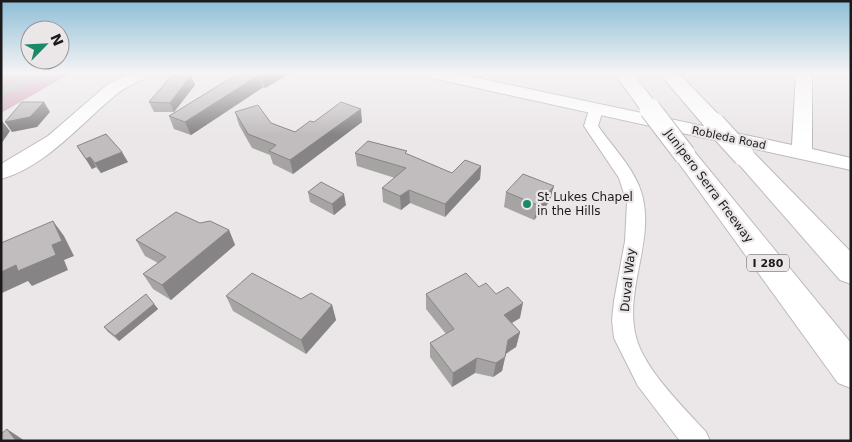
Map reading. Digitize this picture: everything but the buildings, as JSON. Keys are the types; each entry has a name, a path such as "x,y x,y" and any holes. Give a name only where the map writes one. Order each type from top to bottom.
{"highway":[{"name":"Junipero Serra Freeway","path":"638,94 851,371"},
{"path":"687,94 851,272"}],"street":[{"path":"1,172 56,140 108,94"},
{"name":"Robleda Road","path":"523,94 851,164"},
{"path":"802,154 803,94"},
{"name":"Duval Way","path":"596,110 591,126 617,162 632,188 636,218 628,276 624,323 625,339 644,378 697,441"}],"shaded area":[{"path":"1,94 35,94 1,113"}],"place":[{"name":"St Lukes Chapel in the Hills","path":"527,204"}]}
